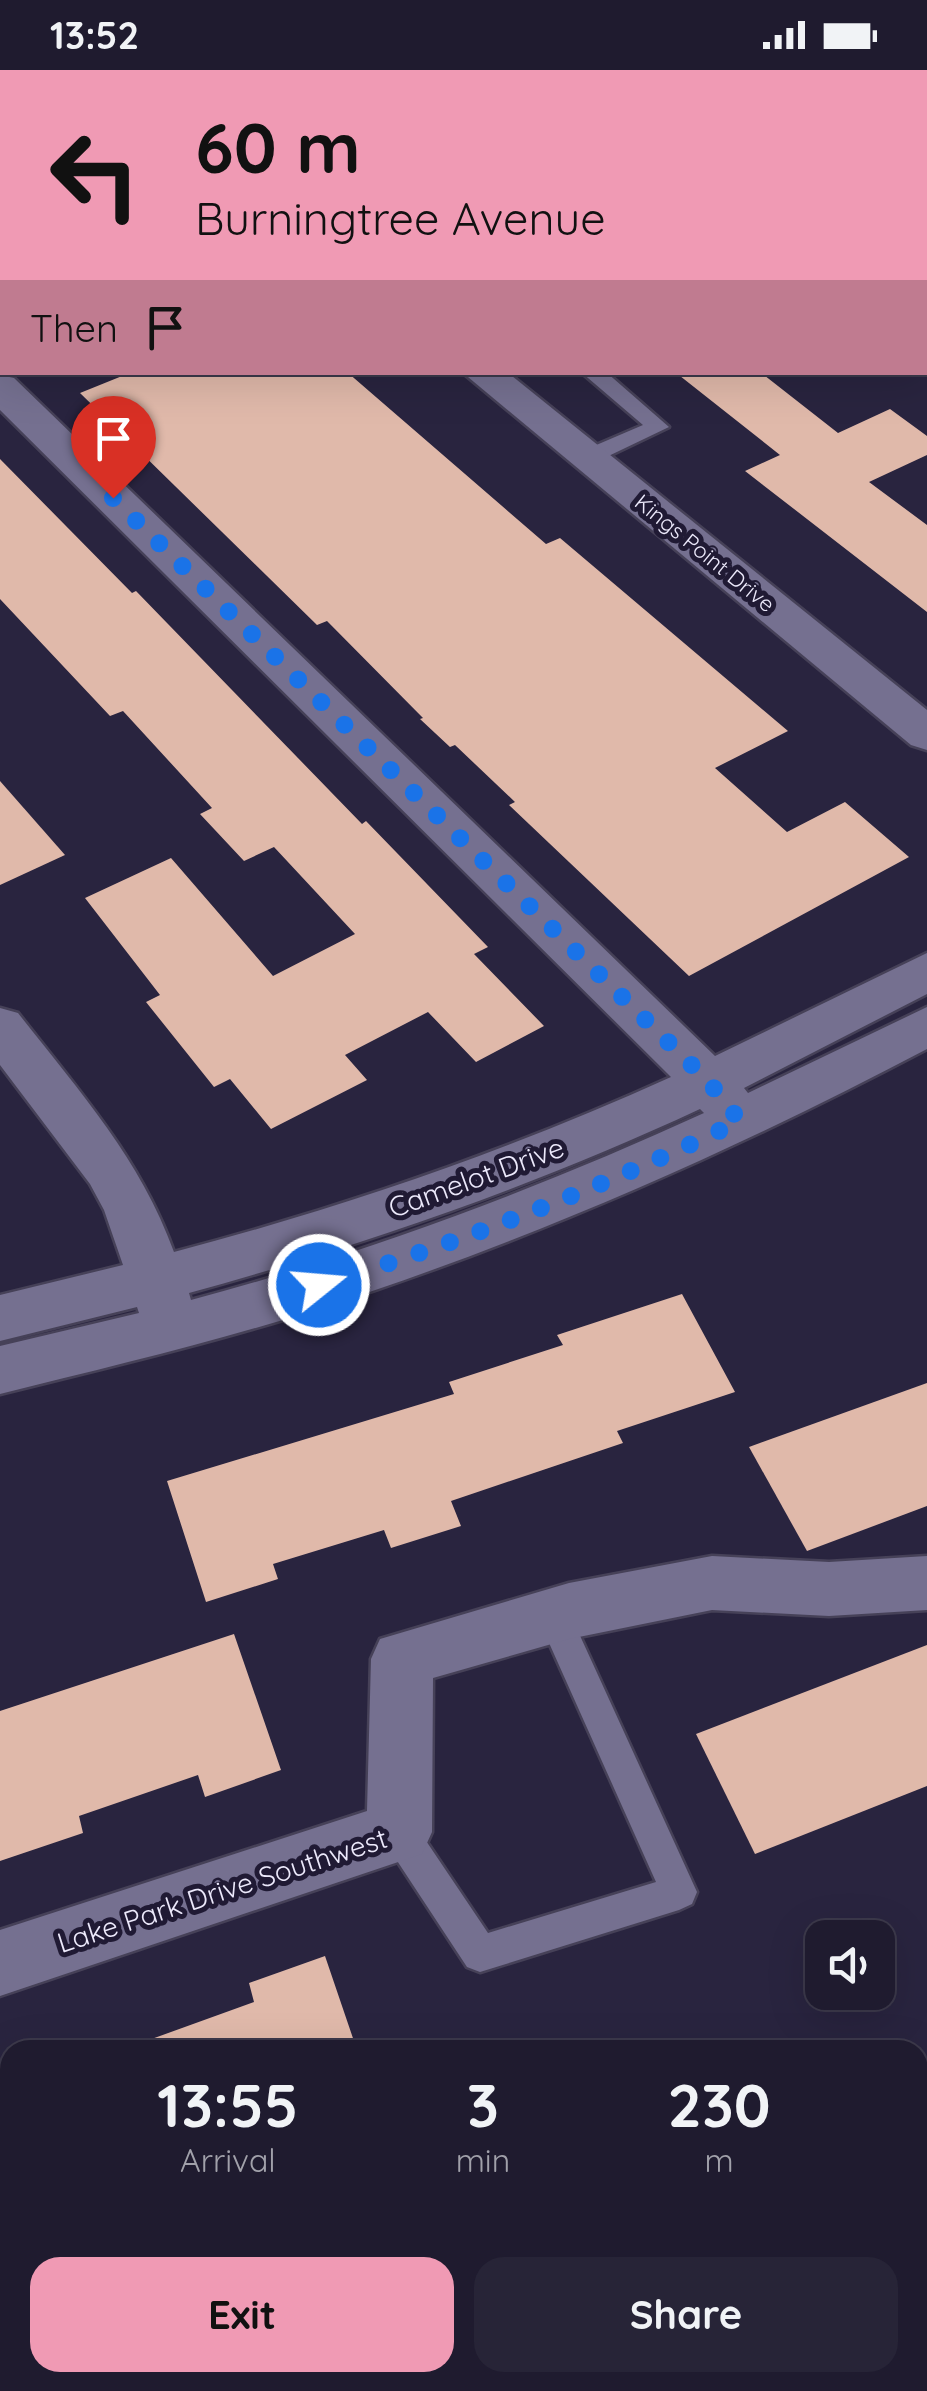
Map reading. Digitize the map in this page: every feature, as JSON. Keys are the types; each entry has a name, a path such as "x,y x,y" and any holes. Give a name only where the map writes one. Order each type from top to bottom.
{"street":[{"name":"Kings Point Drive","path":"486,375 927,734"},
{"path":"0,385 724,1101"},
{"name":"Camelot Drive","path":"0,1318 164,1305 355,1274 524,1214 674,1153 724,1101 927,970"},
{"name":"Camelot Drive","path":"724,1101 927,1026"},
{"path":"0,1027 109,1169 131,1209 164,1305"},
{"name":"Camelot Drive","path":"0,1370 164,1305"},
{"name":"Lake Park Drive Southwest","path":"0,1963 398,1832 402,1660 554,1616 712,1583 829,1589 927,1583"}],"lane":[{"path":"588,457 658,427 596,375"},
{"path":"398,1832 480,1954 679,1892 554,1616"}],"building":[{"path":"125,375 350,375 546,544 560,538 788,731 715,768 787,832 845,802 909,857 689,976 509,805 515,802 455,745 450,747 420,719 423,718 327,621 317,625 80,393"},
{"path":"679,375 764,375 838,433 890,409 927,436 927,455 869,482 927,525 927,612 745,471 780,455"},
{"path":"0,459 488,947 474,954 544,1026 476,1062 428,1012 345,1055 367,1080 271,1129 230,1079 214,1087 146,1002 160,995 85,898 171,858 273,976 355,934 274,847 244,861 200,814 212,808 123,711 110,716 0,599"},
{"path":"0,781 65,855 0,885"},
{"path":"682,1294 735,1392 617,1431 623,1443 451,1501 461,1526 391,1548 384,1530 273,1564 278,1579 206,1602 167,1481 454,1394 449,1382 563,1345 557,1335"},
{"path":"927,1383 927,1506 807,1551 749,1447"},
{"path":"234,1634 281,1770 205,1797 198,1775 79,1816 83,1833 0,1861 0,1711"},
{"path":"927,1645 927,1786 755,1854 696,1734"},
{"path":"325,1956 354,2040 149,2040 254,2002 249,1983"}],"route":[{"path":"113,498 708,1081 740,1121 674,1153 524,1214 319,1285"}]}
